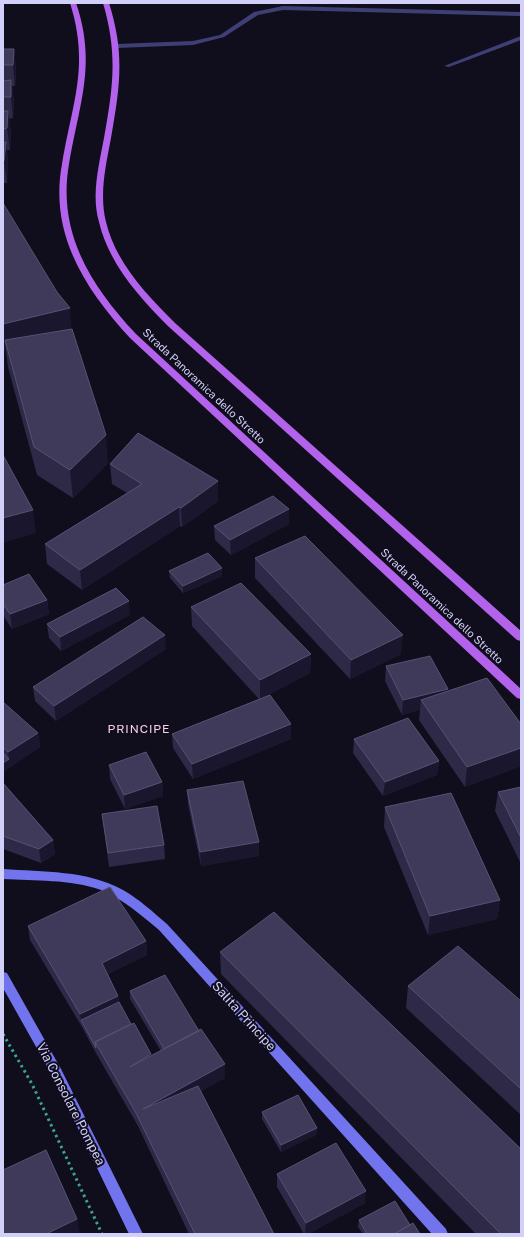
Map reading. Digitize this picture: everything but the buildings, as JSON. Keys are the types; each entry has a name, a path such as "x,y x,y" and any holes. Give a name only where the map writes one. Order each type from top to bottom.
{"main road":[{"name":"Strada Panoramica dello Stretto","path":"73,3 81,30 84,69 82,90 67,159 64,190 65,221 75,254 94,289 120,323 337,526 521,695"},
{"name":"Strada Panoramica dello Stretto","path":"106,3 114,29 117,46 118,69 116,90 100,178 99,193 102,221 114,250 135,285 153,306 521,638"},
{"name":"Salita Principe","path":"3,874 74,879 92,883 117,893 144,910 163,927 441,1234"},
{"name":"Via Consolare Pompea","path":"3,977 58,1073 136,1234"}],"street":[{"path":"117,46 192,43 205,41 222,36 256,13 283,8 521,14"},
{"path":"447,66 521,38"}],"path":[{"path":"3,1034 32,1084 102,1234"}],"district":[{"name":"PRINCIPE","path":"139,729"}]}
